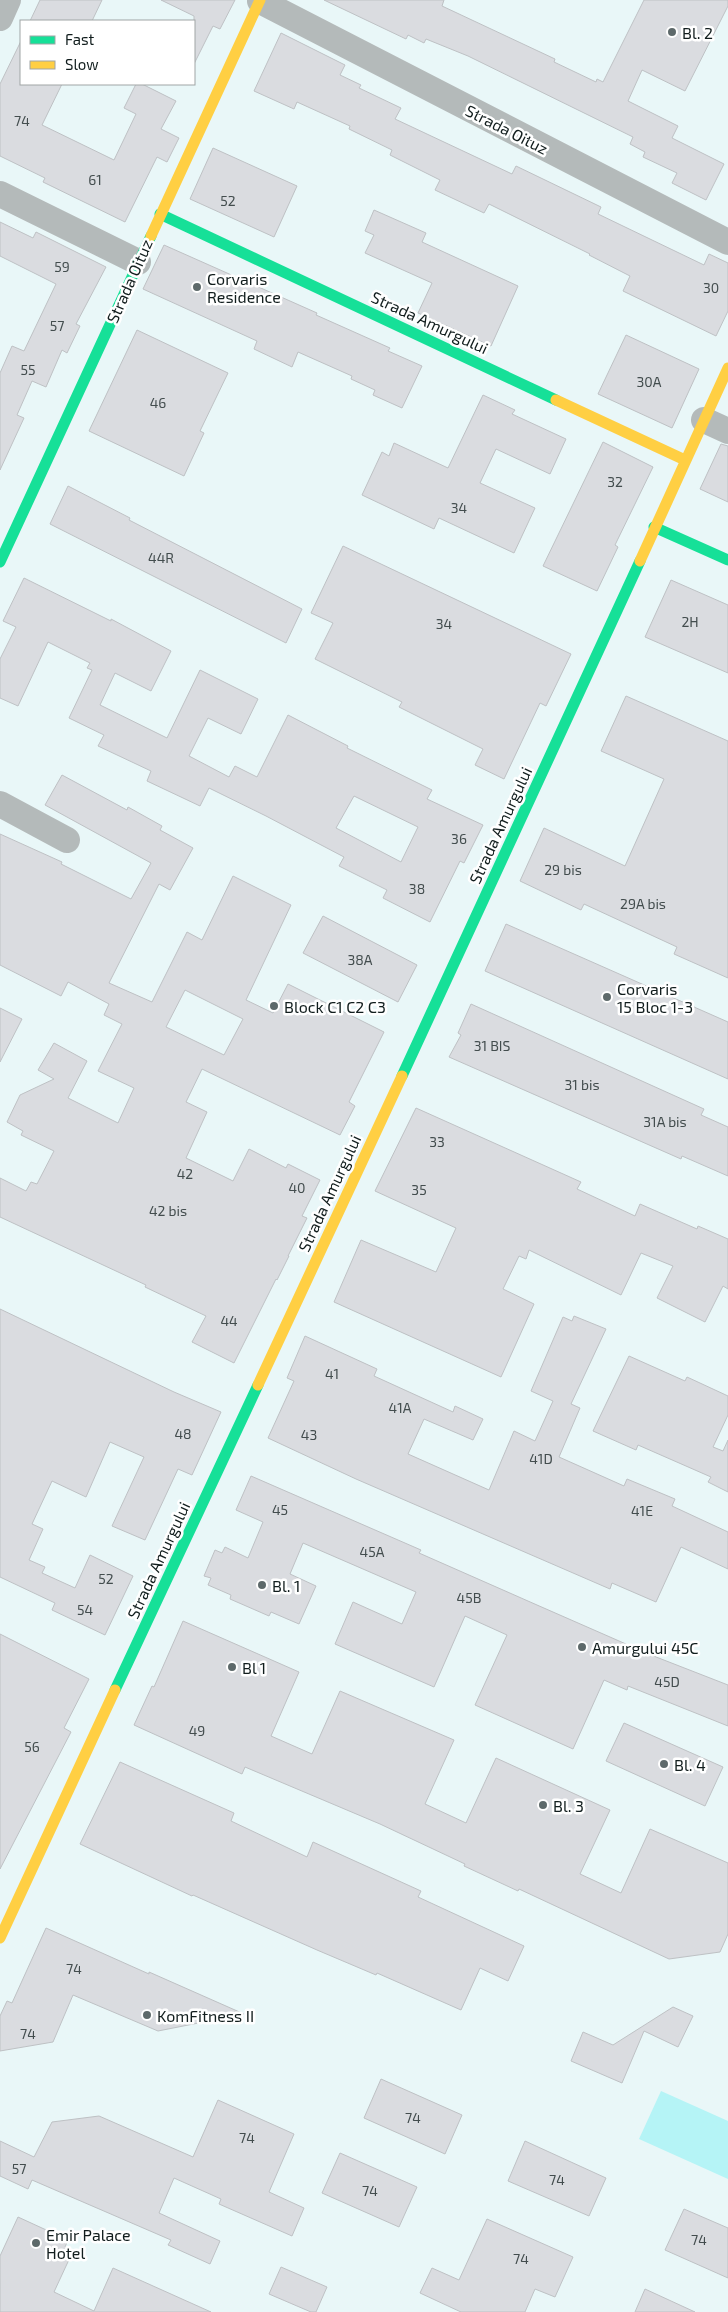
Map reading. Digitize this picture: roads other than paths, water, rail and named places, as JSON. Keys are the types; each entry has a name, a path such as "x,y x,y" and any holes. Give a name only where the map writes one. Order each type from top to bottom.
{"street":[{"path":"0,18 8,0"},
{"name":"Strada Oituz","path":"0,562 260,0 728,242"},
{"path":"0,194 138,262"},
{"name":"Strada Amurgului","path":"160,214 685,460"},
{"name":"Strada Amurgului","path":"0,1938 539,781 728,368"},
{"path":"704,420 728,431"},
{"path":"654,527 728,560"},
{"path":"0,804 67,840"}],"place":[{"name":"Bl. 2","path":"672,32"},
{"name":"Corvaris Residence","path":"197,287"},
{"name":"Corvaris 15 Bloc 1-3","path":"607,997"},
{"name":"Block C1 C2 C3","path":"274,1006"},
{"name":"Bl. 1","path":"262,1585"},
{"name":"Amurgului 45C","path":"582,1647"},
{"name":"Bl 1","path":"232,1667"},
{"name":"Bl. 4","path":"664,1764"},
{"name":"Bl. 3","path":"543,1805"},
{"name":"KomFitness II","path":"147,2015"},
{"name":"Emir Palace Hotel","path":"36,2243"}]}
